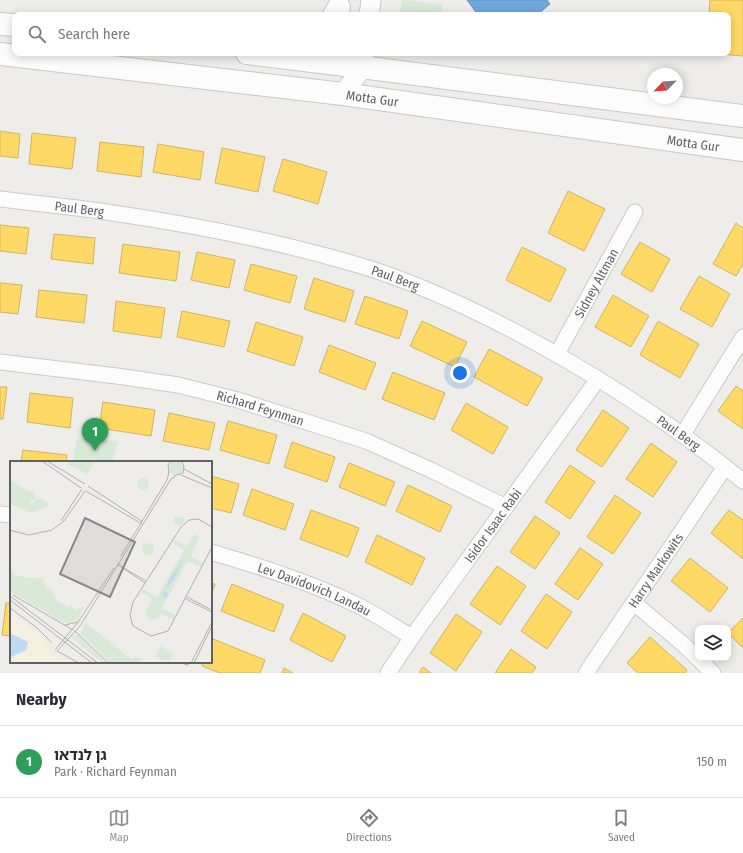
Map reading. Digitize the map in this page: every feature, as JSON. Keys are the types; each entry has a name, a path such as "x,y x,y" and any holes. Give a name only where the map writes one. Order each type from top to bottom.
{"main road":[{"path":"0,24 12,25"},
{"name":"Motta Gur","path":"0,54 12,55"},
{"name":"Motta Gur","path":"17,56 343,94 743,150"},
{"path":"295,56 364,60 420,75 743,116"},
{"path":"389,56 397,64 420,75"}],"street":[{"path":"369,12 371,0"},
{"path":"333,58 343,94"},
{"path":"343,94 364,60"},
{"name":"Paul Berg","path":"0,199 113,213 239,234 357,264 407,282 450,299 557,354 683,434 743,481"},
{"name":"Sidney Altman","path":"557,354 635,212"},
{"path":"683,434 743,338"},
{"name":"Richard Feynman","path":"0,362 170,384 238,400 366,441 431,470 506,507"},
{"name":"Isidor Isaac Rabi","path":"388,673 412,637 598,379"},
{"name":"Harry Markowits","path":"586,673 725,467"},
{"path":"0,514 10,515"},
{"name":"Lev Davidovich Landau","path":"212,552 286,576 328,592 360,606 412,637"},
{"path":"634,603 683,644 713,673"}],"green space":[{"path":"402,0 443,4 442,12 400,12"},
{"path":"77,438 118,441 112,461 73,461"}],"building: Homes":[{"path":"710,0 743,0 743,56 731,55 731,12 709,12"},
{"path":"0,131 20,134 18,158 0,156"},
{"path":"32,133 76,138 72,169 29,164"},
{"path":"100,142 144,147 141,177 97,171"},
{"path":"158,144 204,152 200,180 153,172"},
{"path":"222,148 265,157 258,192 215,183"},
{"path":"283,159 327,172 318,204 273,191"},
{"path":"568,191 605,209 584,251 548,233"},
{"path":"736,223 743,228 743,264 736,276 713,264"},
{"path":"0,225 29,228 26,254 0,251"},
{"path":"54,234 95,238 93,264 51,259"},
{"path":"640,242 670,259 652,292 621,274"},
{"path":"123,244 180,252 176,281 119,273"},
{"path":"522,247 566,269 550,302 506,280"},
{"path":"197,252 235,260 229,288 191,280"},
{"path":"251,264 297,276 290,303 244,290"},
{"path":"699,276 730,294 712,327 680,309"},
{"path":"314,278 354,291 345,322 304,309"},
{"path":"0,283 22,285 18,314 0,312"},
{"path":"39,290 87,295 84,323 36,317"},
{"path":"613,295 649,316 631,347 595,327"},
{"path":"365,296 408,311 399,339 355,324"},
{"path":"116,301 165,308 161,338 113,331"},
{"path":"182,311 230,321 224,347 177,337"},
{"path":"422,321 467,342 455,367 410,346"},
{"path":"658,321 699,344 680,378 640,355"},
{"path":"256,322 303,337 294,366 247,351"},
{"path":"329,345 376,363 365,390 319,372"},
{"path":"489,349 543,378 527,406 474,377"},
{"path":"393,372 445,393 434,420 382,399"},
{"path":"736,386 743,391 743,429 718,411"},
{"path":"0,387 7,387 3,419 0,419"},
{"path":"30,393 73,398 70,428 27,422"},
{"path":"103,402 155,410 151,436 99,428"},
{"path":"466,403 508,427 493,454 451,430"},
{"path":"603,410 629,428 602,467 576,450"},
{"path":"169,413 215,423 209,450 163,441"},
{"path":"228,421 277,435 269,464 220,450"},
{"path":"292,442 335,457 327,482 284,467"},
{"path":"651,443 677,462 653,497 626,479"},
{"path":"23,450 67,455 66,461 21,461"},
{"path":"349,463 395,482 385,506 339,487"},
{"path":"570,465 595,482 570,519 545,502"},
{"path":"212,476 239,484 231,513 212,508"},
{"path":"408,485 452,506 440,532 396,511"},
{"path":"252,489 294,504 285,530 243,515"},
{"path":"615,495 641,513 613,554 587,537"},
{"path":"311,510 359,528 348,557 300,539"},
{"path":"729,510 743,520 743,559 711,533"},
{"path":"535,516 560,533 535,569 510,552"},
{"path":"377,535 425,558 412,585 365,562"},
{"path":"580,548 603,564 578,600 555,584"},
{"path":"690,558 728,588 710,612 671,581"},
{"path":"497,566 526,586 500,625 470,604"},
{"path":"212,583 215,584 212,593"},
{"path":"232,584 284,605 274,632 221,611"},
{"path":"546,594 572,612 547,649 521,631"},
{"path":"6,603 10,603 10,636 2,635"},
{"path":"303,613 346,636 332,662 290,640"},
{"path":"456,614 482,632 456,671 430,653"},
{"path":"743,618 743,648 731,636 731,630"},
{"path":"650,637 687,670 685,673 638,673 627,663"},
{"path":"213,639 265,660 260,673 220,673 202,666 204,663 212,663"},
{"path":"511,649 536,667 532,673 495,673"},
{"path":"423,667 431,673 419,673"},
{"path":"284,668 293,673 282,673"}],"building: Schools":[{"path":"467,0 547,0 550,4 541,12 476,12"}],"place":[{"name":"גן לנדאו","path":"95,451"}]}
